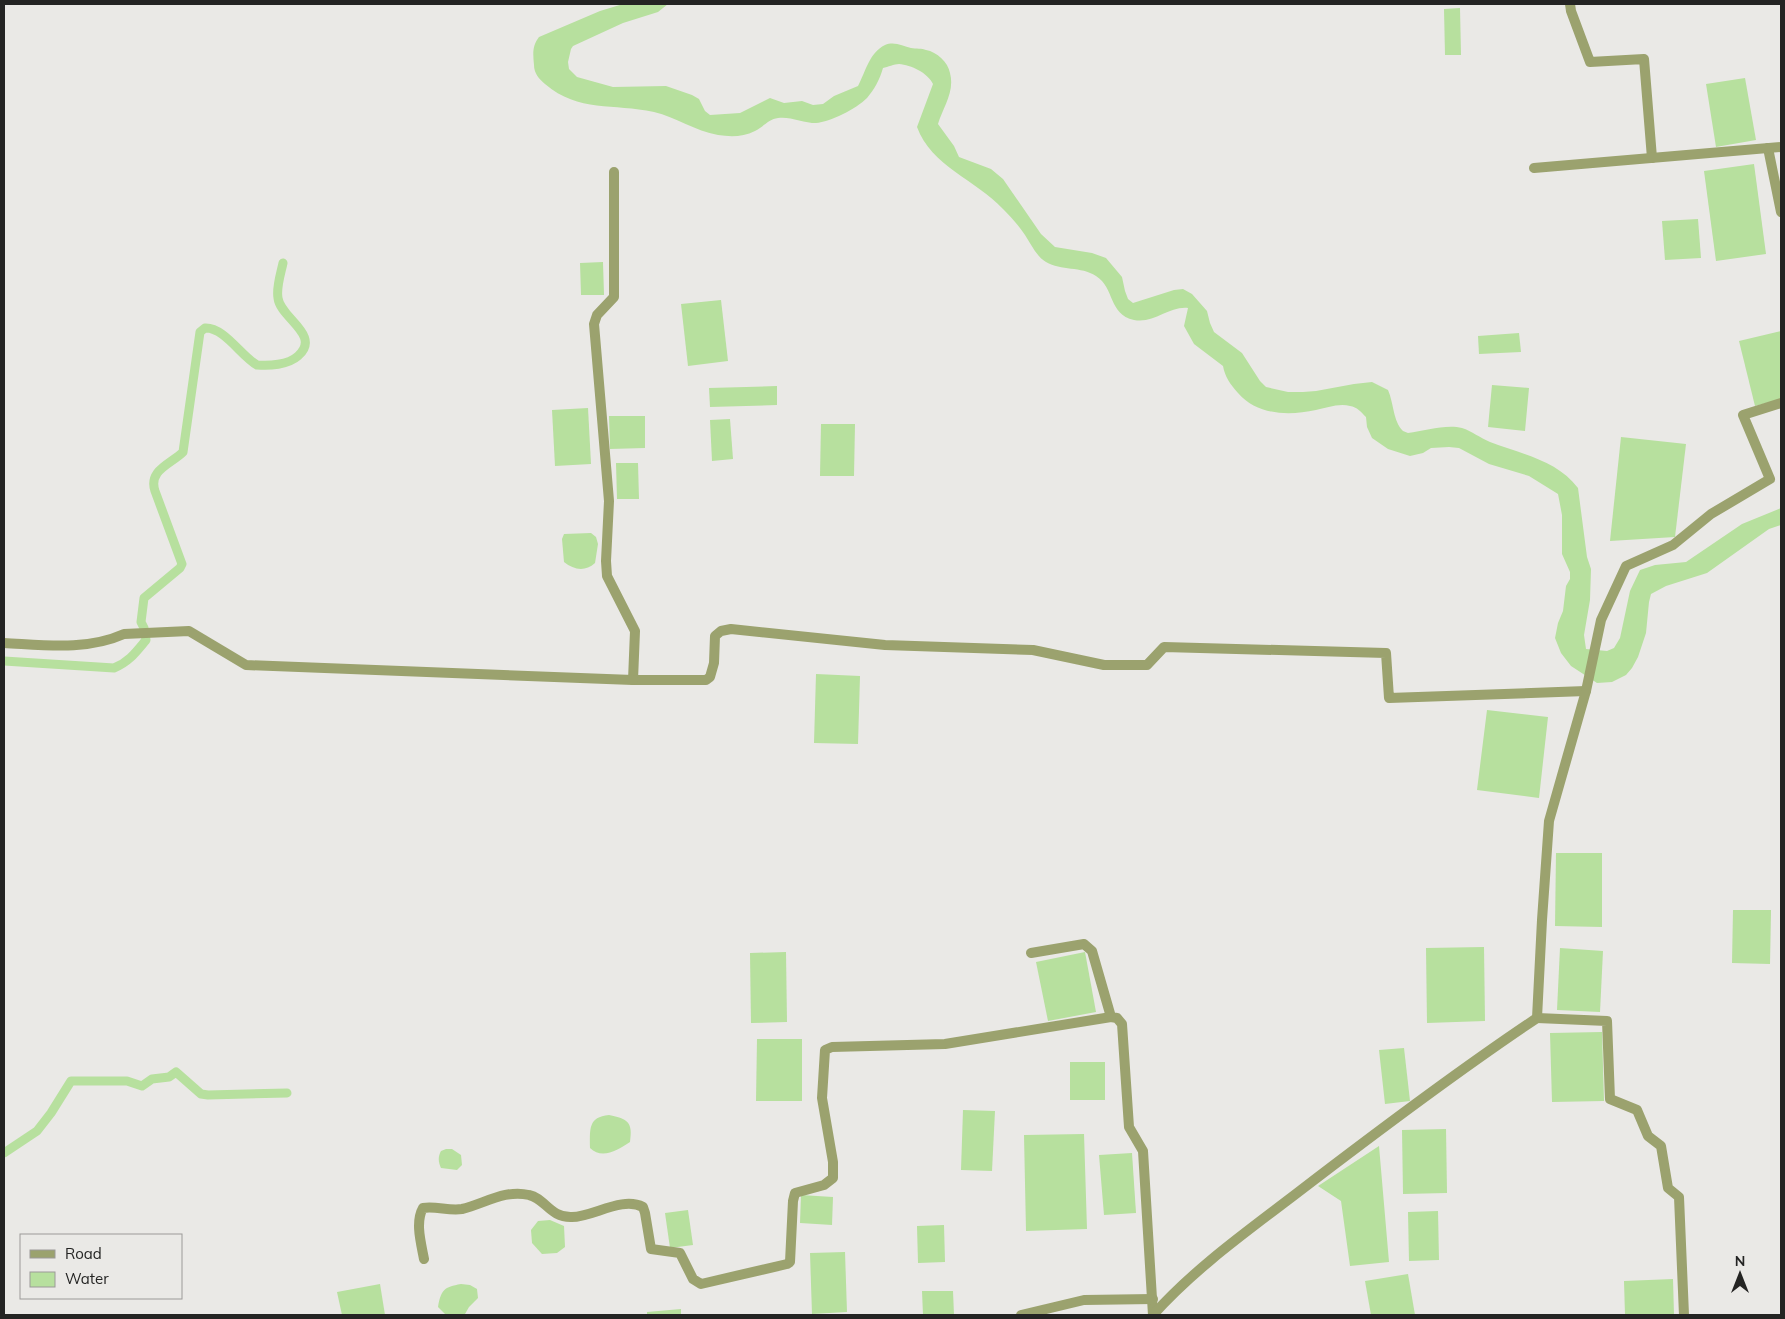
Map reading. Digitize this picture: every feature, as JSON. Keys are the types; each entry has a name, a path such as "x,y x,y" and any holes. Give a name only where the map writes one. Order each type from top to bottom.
{"street":[{"path":"1570,4 1590,62 1644,59 1652,158"},
{"path":"1768,148 1781,212"},
{"path":"1534,168 1781,148"},
{"path":"614,172 614,297 597,315 594,324 609,501 607,576 635,631 633,680"},
{"path":"1538,1018 1549,820 1586,691 1602,620 1626,566 1672,545 1710,514 1770,479 1743,416 1781,403"},
{"path":"4,643 77,646 116,638 124,634 189,631 246,665 633,680 706,680 710,677 714,663 715,636 721,631 731,629 885,644 1033,650 1104,665 1147,665 1164,647 1386,653 1389,698 1586,691"},
{"path":"1031,953 1084,944 1092,950 1110,1016"},
{"path":"424,1258 419,1233 423,1208 461,1209 499,1196 516,1193 531,1195 558,1216 573,1218 615,1206 638,1204 643,1207 645,1213 651,1250 680,1253 693,1279 701,1284 787,1264 790,1262 795,1192 824,1185 833,1178 834,1162 822,1098 825,1050 832,1047 945,1044 1110,1016 1117,1018 1122,1024 1129,1127 1143,1151 1153,1315"},
{"path":"1153,1315 1201,1267 1463,1068 1538,1018 1608,1021 1610,1099 1636,1110 1648,1136 1661,1146 1668,1188 1679,1198 1684,1315"},
{"path":"1021,1315 1084,1300 1153,1299"}],"water":[{"path":"623,4 668,4 658,12 623,23 573,46 568,62 569,69 577,77 613,87 666,86 699,99 705,111 710,115 740,113 770,98 784,103 802,101 813,105 823,104 834,96 858,86 868,63 875,53 885,45 895,44 930,51 941,58 949,69 951,80 950,93 938,124 954,146 959,157 991,169 1003,179 1041,234 1055,247 1092,253 1106,258 1122,277 1128,299 1133,303 1183,289 1192,294 1207,311 1214,332 1242,353 1266,387 1288,392 1303,392 1372,382 1388,390 1395,417 1403,431 1408,433 1442,427 1462,428 1490,442 1538,459 1560,471 1578,488 1587,557 1591,569 1590,600 1584,635 1586,649 1607,651 1614,648 1620,638 1630,591 1640,570 1655,565 1686,562 1742,524 1781,508 1781,525 1769,529 1707,573 1666,586 1651,594 1646,633 1632,668 1626,675 1612,682 1597,683 1571,666 1561,653 1555,638 1563,611 1566,586 1570,579 1570,572 1562,554 1562,515 1558,494 1529,476 1489,464 1459,448 1431,448 1423,453 1410,456 1388,449 1372,438 1367,427 1366,417 1359,410 1346,405 1295,413 1274,412 1254,406 1238,393 1230,383 1223,366 1194,344 1184,326 1188,308 1174,310 1148,320 1141,321 1126,317 1116,307 1102,281 1090,273 1058,267 1046,262 1003,209 980,189 943,162 924,141 917,127 933,84 927,76 914,68 895,64 883,68 867,98 835,118 816,123 778,118 750,133 732,136 710,133 654,112 597,106 571,99 558,93 537,76 533,57 534,47 539,37 600,11"},
{"path":"1460,8 1461,55 1445,55 1444,9"},
{"path":"1745,78 1756,140 1716,147 1706,84"},
{"path":"1754,164 1766,254 1716,261 1704,171"},
{"path":"1698,219 1701,258 1665,260 1662,221"},
{"path":"603,262 604,295 581,295 580,263"},
{"path":"721,300 728,361 688,366 681,304"},
{"path":"1781,331 1781,399 1755,406 1739,341"},
{"path":"1519,333 1521,352 1479,354 1478,336"},
{"path":"1492,385 1529,388 1525,431 1488,427"},
{"path":"777,386 777,405 710,407 709,388"},
{"path":"588,408 591,464 555,466 552,410"},
{"path":"609,416 645,416 645,448 610,449"},
{"path":"730,419 733,459 712,461 710,420"},
{"path":"821,424 855,424 854,476 820,476"},
{"path":"1621,437 1686,444 1675,537 1610,541"},
{"path":"616,463 638,463 639,499 617,499"},
{"path":"591,533 596,537 598,544 595,563 587,568 580,569 564,562 562,539 564,534"},
{"path":"816,674 860,676 858,744 814,743"},
{"path":"1487,710 1548,717 1539,798 1477,790"},
{"path":"1556,853 1602,853 1602,927 1555,926"},
{"path":"1733,910 1771,910 1770,964 1732,963"},
{"path":"1484,947 1485,1021 1427,1023 1426,948"},
{"path":"1560,948 1603,951 1600,1012 1557,1010"},
{"path":"786,952 787,1022 751,1023 750,953"},
{"path":"1085,952 1096,1012 1048,1021 1036,962"},
{"path":"1602,1032 1604,1101 1552,1102 1550,1033"},
{"path":"757,1039 802,1039 802,1101 756,1101"},
{"path":"1404,1048 1410,1101 1385,1104 1379,1050"},
{"path":"1070,1062 1105,1062 1105,1100 1070,1100"},
{"path":"963,1110 995,1111 992,1171 961,1170"},
{"path":"609,1115 621,1118 628,1123 631,1130 630,1142 615,1151 595,1152 590,1148 590,1130 597,1118"},
{"path":"1446,1129 1447,1193 1403,1194 1402,1130"},
{"path":"1084,1134 1087,1229 1026,1231 1024,1135"},
{"path":"1379,1146 1389,1262 1350,1266 1341,1201 1318,1186"},
{"path":"452,1149 461,1155 462,1165 457,1170 441,1168 439,1155 441,1151"},
{"path":"1132,1153 1136,1213 1104,1215 1099,1155"},
{"path":"801,1195 833,1197 832,1225 800,1223"},
{"path":"688,1210 693,1245 670,1248 665,1213"},
{"path":"1438,1211 1439,1260 1409,1261 1408,1212"},
{"path":"550,1220 564,1226 565,1247 557,1253 542,1254 532,1243 531,1230 538,1221"},
{"path":"944,1225 945,1262 918,1263 917,1226"},
{"path":"845,1252 847,1312 812,1314 810,1253"},
{"path":"1408,1274 1415,1315 1371,1315 1365,1281"},
{"path":"1673,1279 1674,1315 1625,1315 1624,1281"},
{"path":"380,1284 385,1315 342,1315 337,1292"},
{"path":"461,1284 470,1285 477,1289 478,1298 465,1314 446,1315 438,1307 440,1297 447,1288"},
{"path":"922,1291 953,1291 954,1315 923,1315"},
{"path":"681,1309 681,1315 647,1315 647,1312"}],"waterway":[{"path":"4,661 114,668 128,660 146,640 141,622 144,598 180,568 182,564 154,484 155,478 162,468 183,452 200,332 205,328 219,332 257,365 284,363 298,356 304,348 303,334 285,313 278,298 278,285 283,263"},
{"path":"4,1153 37,1131 71,1081 127,1081 142,1086 152,1079 169,1077 176,1072 201,1094 287,1093"}]}
